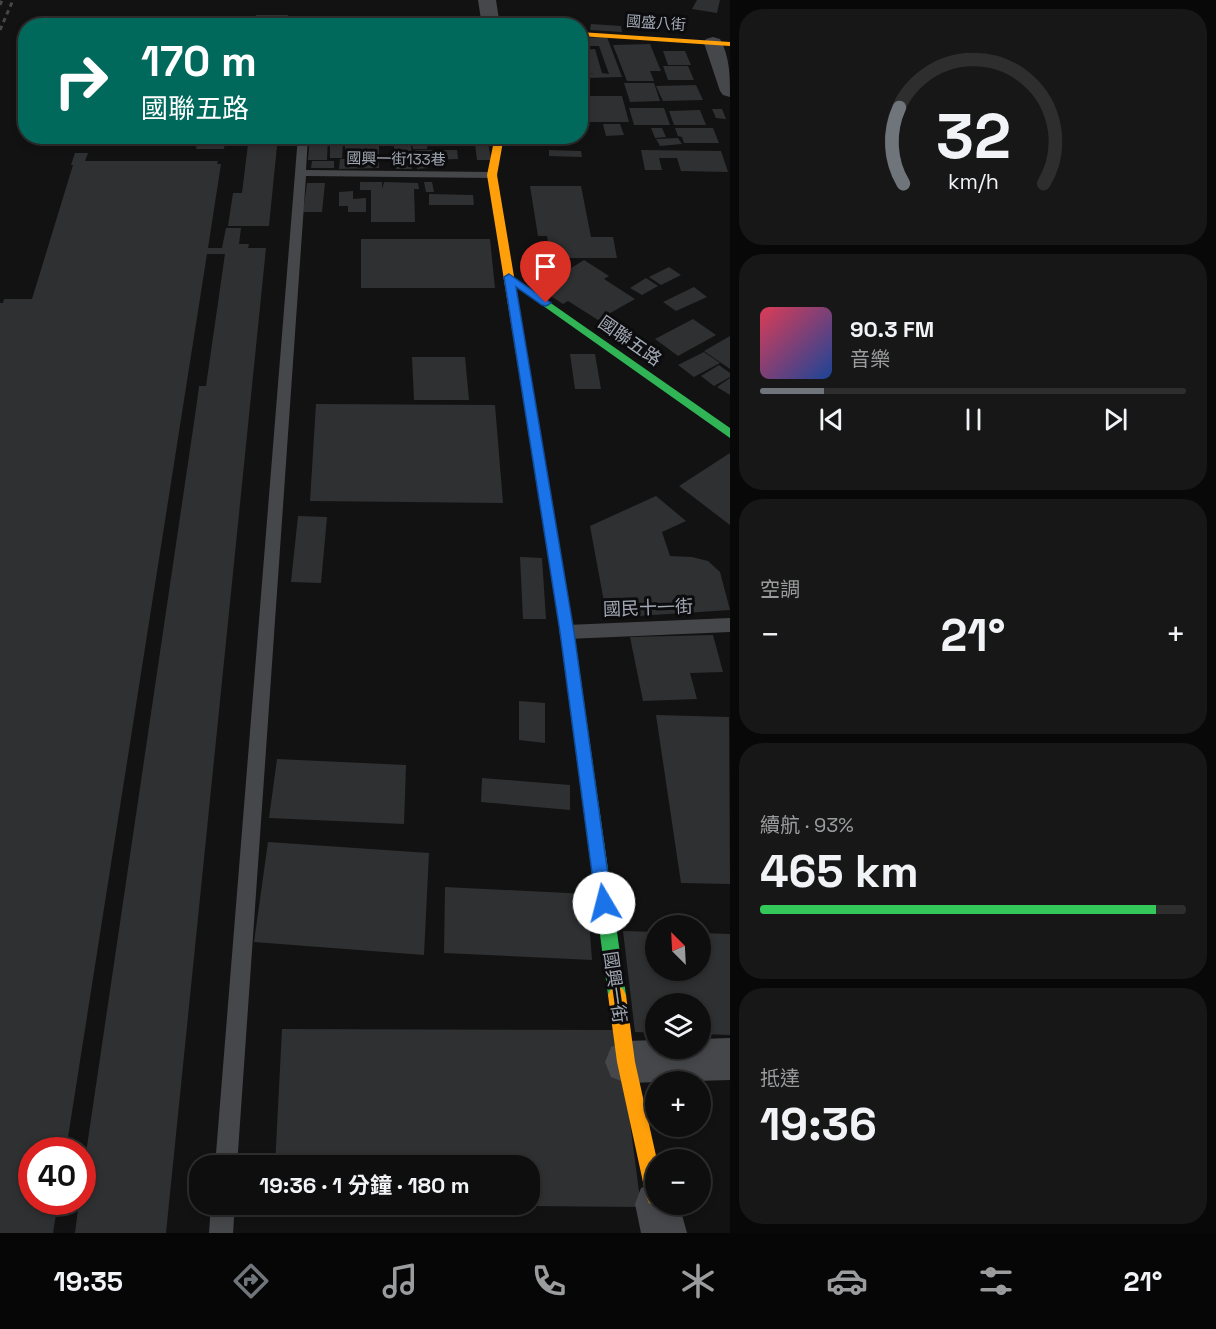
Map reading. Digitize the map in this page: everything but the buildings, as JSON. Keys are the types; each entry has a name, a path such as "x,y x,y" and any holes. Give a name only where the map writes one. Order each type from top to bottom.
{"street":[{"path":"488,0 491,18"},
{"name":"國盛八街","path":"588,35 721,43"},
{"path":"721,43 730,91"},
{"name":"國興一街","path":"498,144 492,175 567,632 626,1062 645,1149"},
{"name":"國聯五路","path":"509,277 730,434"},
{"path":"626,1062 730,1059"},
{"path":"660,1215 664,1233"}],"lane":[{"path":"227,1155 302,144"},
{"name":"國興一街133巷","path":"300,173 492,175"},
{"name":"國民十一街","path":"567,632 730,625"},
{"path":"221,1233 222,1215"}],"railway":[{"path":"0,5 2,0"},
{"path":"0,30 13,0"}],"traffic: fast":[{"path":"509,277 730,434"},
{"path":"552,539 617,995"}],"traffic: slow":[{"path":"588,35 730,44"},
{"path":"498,144 492,175 552,539"},
{"path":"617,995 626,1062 645,1149"}],"route":[{"path":"546,303 509,277 567,632 604,903"}]}
